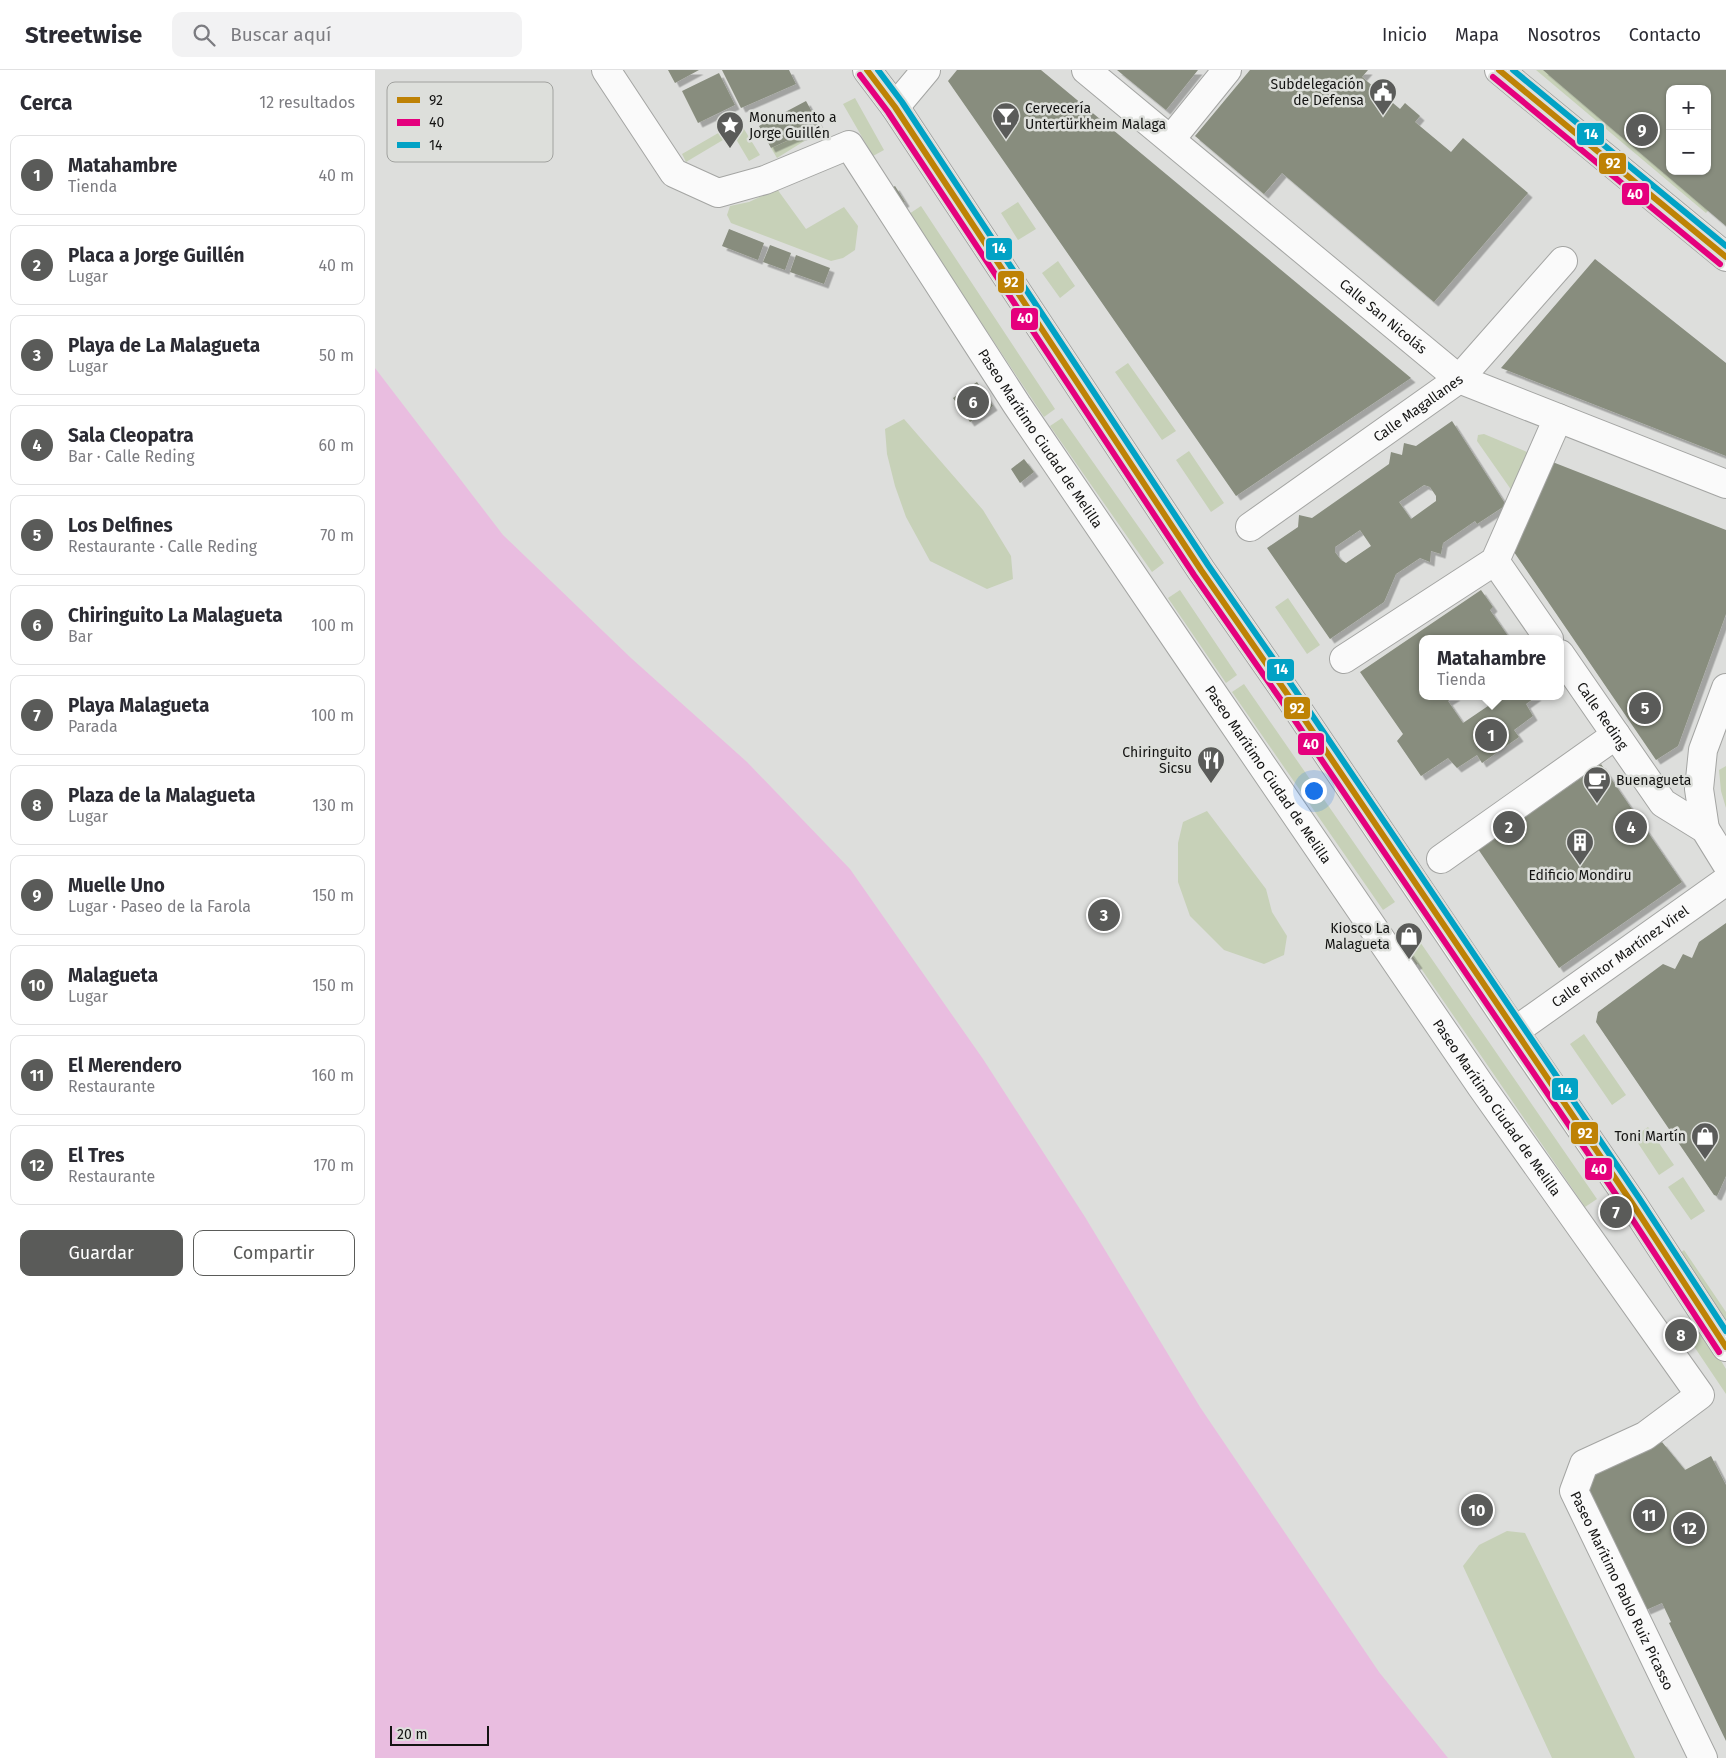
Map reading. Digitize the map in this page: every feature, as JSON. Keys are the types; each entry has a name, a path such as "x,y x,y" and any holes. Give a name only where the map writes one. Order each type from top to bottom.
{"street":[{"name":"Paseo Marítimo Ciudad de Melilla","path":"606,70 674,173 718,193 765,180 849,145 1017,404 1194,665 1481,1086 1700,1394"},
{"path":"867,70 895,108 1190,553 1633,1203 1726,1346"},
{"path":"895,108 926,70"},
{"name":"Calle San Nicolás","path":"1086,70 1459,379 1726,484"},
{"path":"1171,139 1227,70"},
{"path":"1499,70 1726,257"},
{"name":"Calle Magallanes","path":"1250,527 1459,379 1563,261"},
{"path":"1344,659 1495,561 1558,418"},
{"path":"1495,561 1546,635"},
{"name":"Calle Reding","path":"1564,660 1663,803 1705,829 1726,863"},
{"path":"1705,829 1699,789 1703,750 1726,688"},
{"path":"1441,859 1616,735"},
{"name":"Calle Pintor Martínez Virel","path":"1515,1032 1726,881"},
{"name":"Paseo Marítimo Pablo Ruiz Picasso","path":"1700,1394 1645,1436 1584,1464 1574,1491 1703,1758"}],"green space":[{"path":"1536,70 1552,70 1666,168 1666,175 1675,175 1713,205 1706,213"},
{"path":"855,98 884,150 873,156 843,104"},
{"path":"739,121 760,155 749,161 733,134 686,162 682,154"},
{"path":"822,130 777,158 771,148 793,138"},
{"path":"777,189 806,229 844,207 858,226 855,250 843,258 831,261 731,223 727,215 730,206 749,202"},
{"path":"1018,202 1036,229 1018,240 1001,213"},
{"path":"921,206 1055,409 1044,417 909,214"},
{"path":"1058,261 1075,286 1060,298 1042,273"},
{"path":"1128,363 1176,431 1162,440 1115,372"},
{"path":"1062,418 1164,563 1152,572 1050,426"},
{"path":"904,419 983,510 1011,556 1013,579 987,589 930,561 906,517 895,486 887,454 885,429"},
{"path":"1484,434 1527,452 1530,456 1512,491 1477,441 1478,435"},
{"path":"1189,451 1224,503 1211,512 1176,460"},
{"path":"1180,590 1237,675 1226,683 1168,598"},
{"path":"1288,598 1320,645 1307,654 1275,607"},
{"path":"1244,684 1395,902 1383,910 1232,692"},
{"path":"1726,766 1726,808 1721,791 1719,770"},
{"path":"1207,811 1266,889 1272,912 1287,936 1284,955 1264,964 1224,950 1190,916 1178,882 1178,843 1183,822"},
{"path":"1407,923 1597,1199 1585,1207 1396,932"},
{"path":"1584,1034 1626,1095 1612,1105 1570,1044"},
{"path":"1648,1127 1674,1165 1659,1175 1634,1137"},
{"path":"1683,1177 1705,1211 1691,1220 1668,1187"},
{"path":"1684,1250 1726,1312 1726,1327 1677,1256"},
{"path":"1696,1319 1726,1369 1726,1394 1681,1327"},
{"path":"1507,1531 1525,1533 1635,1758 1552,1758 1463,1566 1479,1545"}],"shaded area":[{"path":"375,368 503,535 631,658 747,762 850,869 983,1059 1085,1217 1200,1407 1379,1672 1448,1758 375,1758"}],"building":[{"path":"668,70 699,70 675,83"},
{"path":"722,70 789,70 796,84 741,108"},
{"path":"957,70 1041,70 1411,378 1236,496 948,81"},
{"path":"1117,70 1198,70 1166,110"},
{"path":"1250,70 1368,70 1362,77 1400,109 1405,103 1420,116 1415,122 1451,152 1463,138 1528,193 1434,302 1282,173 1264,194 1195,136"},
{"path":"1543,70 1726,70 1726,226 1666,175 1711,175 1711,85 1666,85 1666,175"},
{"path":"719,73 735,105 698,123 682,91"},
{"path":"806,101 822,130 793,138 771,148 759,126"},
{"path":"895,186 905,202 895,209 885,192"},
{"path":"729,229 764,243 758,260 722,246"},
{"path":"770,245 791,253 785,270 763,262"},
{"path":"796,255 830,268 824,284 790,272"},
{"path":"1595,259 1726,363 1726,456 1501,368"},
{"path":"977,382 993,406 970,422 953,398"},
{"path":"1452,421 1506,505 1477,524 1475,521 1443,543 1441,554 1431,551 1430,562 1420,558 1396,574 1384,602 1330,639 1267,548 1298,527 1299,515 1312,518 1389,464 1391,452 1402,455 1404,443 1416,446","holes":["1424,485 1430,487 1436,496 1436,501 1411,519 1399,502","1360,530 1371,546 1346,563 1335,552 1335,547"]},
{"path":"1024,459 1034,472 1020,483 1011,469"},
{"path":"1550,461 1726,530 1726,614 1678,746 1656,760 1514,552"},
{"path":"1481,590 1493,607 1490,610 1507,635 1419,635 1419,700 1450,700 1448,701 1463,723 1488,706 1484,700 1532,700 1526,704 1533,716 1514,730 1519,737 1482,763 1477,755 1457,768 1448,758 1421,776 1397,741 1403,734 1360,672"},
{"name":"Edificio Mondiru","path":"1601,764 1682,882 1559,968 1478,849"},
{"path":"1726,923 1726,1176 1717,1196 1714,1195 1596,1022 1598,1012 1663,964 1675,969 1683,954 1692,958 1699,942"},
{"name":"Kiosco La Malagueta","path":"1409,951 1418,964 1410,969 1406,954"},
{"path":"1662,1442 1685,1470 1711,1456 1726,1485 1726,1741 1669,1623 1671,1622 1662,1603 1646,1610 1587,1488 1591,1477"}],"transit line":[{"name":"92","path":"867,70 895,107 1201,570 1288,695 1632,1203 1726,1347"},
{"name":"14","path":"878,70 902,102 1208,565 1295,690 1639,1198 1726,1331"},
{"name":"92","path":"1499,70 1726,257"},
{"name":"14","path":"1513,70 1726,246"},
{"name":"40","path":"860,75 888,112 1194,575 1281,700 1625,1208 1719,1352"},
{"name":"40","path":"1493,77 1720,264"}],"place":[{"name":"Subdelegación de Defensa","path":"1383,116"},
{"name":"Muelle Uno","path":"1642,130"},
{"name":"Cervecería Untertürkheim Malaga","path":"1006,140"},
{"name":"Monumento a Jorge Guillén","path":"730,149"},
{"name":"Chiringuito La Malagueta","path":"973,402"},
{"name":"Los Delfines","path":"1645,708"},
{"name":"Matahambre","path":"1491,735"},
{"name":"Chiringuito Sicsu","path":"1211,784"},
{"name":"Buenagueta","path":"1597,804"},
{"name":"Placa a Jorge Guillén","path":"1509,827"},
{"name":"Sala Cleopatra","path":"1631,827"},
{"name":"Edificio Mondiru","path":"1580,866"},
{"name":"Playa de La Malagueta","path":"1104,915"},
{"name":"Kiosco La Malagueta","path":"1409,960"},
{"name":"Toni Martín","path":"1705,1160"},
{"name":"Playa Malagueta","path":"1616,1212"},
{"name":"Plaza de la Malagueta","path":"1681,1335"},
{"name":"Malagueta","path":"1477,1510"},
{"name":"El Merendero","path":"1649,1515"},
{"name":"El Tres","path":"1689,1528"}]}
